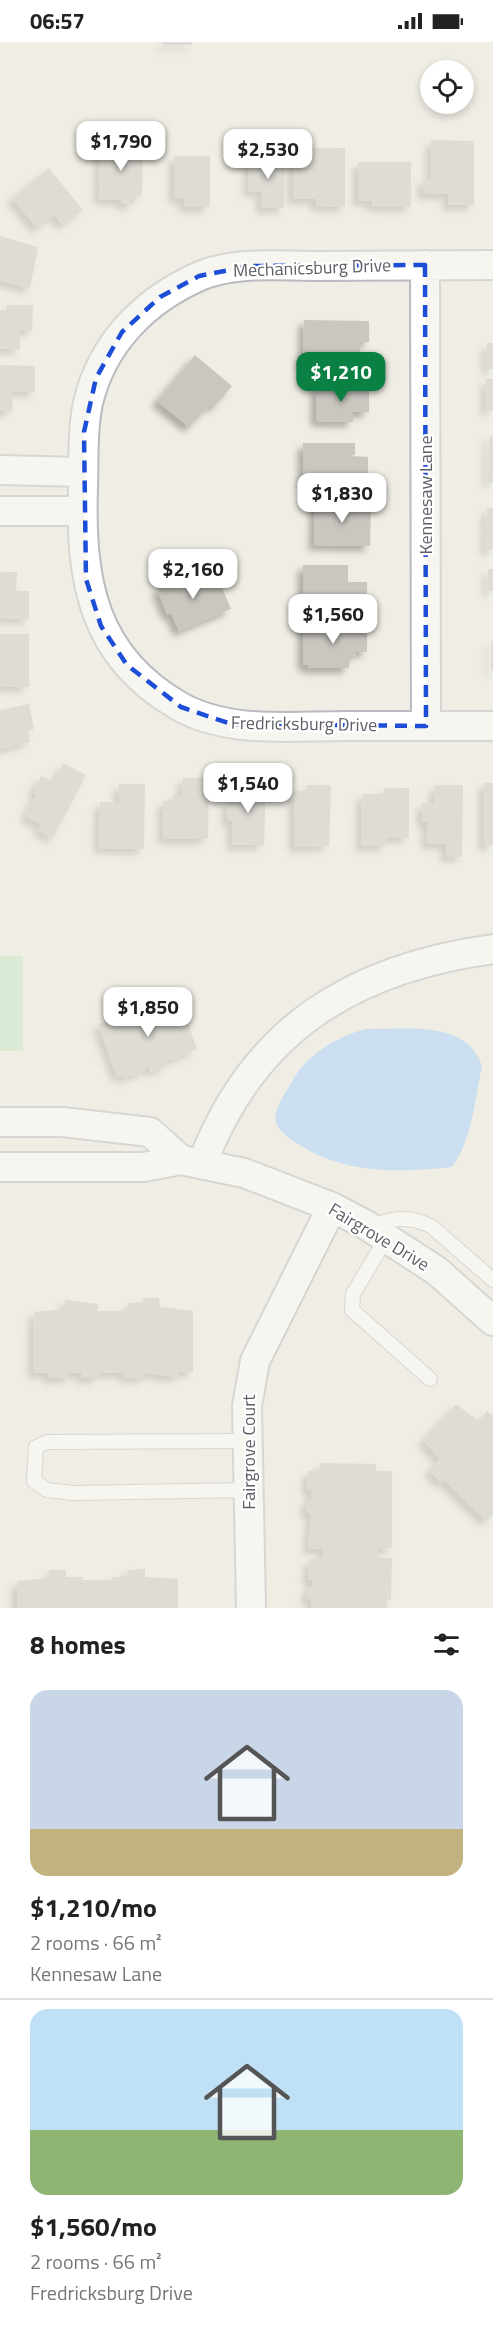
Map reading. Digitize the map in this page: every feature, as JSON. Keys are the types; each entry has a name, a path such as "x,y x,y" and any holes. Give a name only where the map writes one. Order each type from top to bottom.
{"street":[{"name":"Kennesaw Lane","path":"425,265 426,726"},
{"name":"Mechanicsburg Drive","path":"82,511 87,413 98,372 122,332 160,297 199,276 250,266 493,265"},
{"path":"0,470 83,472"},
{"path":"0,511 82,511"},
{"name":"Fredricksburg Drive","path":"82,511 86,579 101,626 127,665 151,687 181,707 231,724 493,726"},
{"path":"192,1162 219,1123 240,1086 266,1054 308,1016 371,981 416,966 493,949"},
{"name":"Fairgrove Drive","path":"0,1122 62,1122 150,1132 192,1162"},
{"name":"Fairgrove Drive","path":"0,1167 144,1167 192,1162 244,1173 332,1206 378,1232 447,1279 492,1317"},
{"name":"Fairgrove Court","path":"251,1608 248,1390 255,1361 332,1206"}],"lane":[{"path":"430,1379 352,1310 353,1294 378,1232 390,1219 403,1218 421,1221 430,1226 493,1280"},
{"path":"248,1441 47,1442 36,1446 34,1453 34,1481 46,1491 73,1493 248,1490"}],"highlighted area":[{"path":"425,265 426,726 231,724 181,707 127,665 101,626 86,579 84,432 96,378 122,332 160,297 199,276 250,266"}],"green space":[{"path":"0,956 23,956 23,1051 0,1051"}],"water":[{"path":"366,1029 433,1030 463,1041 474,1051 482,1066 475,1105 464,1145 452,1167 392,1170 353,1166 316,1154 291,1140 279,1129 276,1122 278,1106 298,1071 314,1055 334,1041"}],"building":[{"path":"163,42 192,42 192,45 163,45"},
{"path":"431,140 474,141 474,205 448,205 448,194 423,194 423,179 431,180"},
{"path":"100,143 143,143 142,195 134,195 134,204 121,204 121,200 99,199"},
{"path":"293,148 345,148 345,207 316,206 316,199 293,199"},
{"path":"174,156 210,156 210,207 184,207 184,198 174,198"},
{"path":"249,156 285,156 284,208 261,208 261,192 248,191"},
{"path":"358,162 411,162 411,207 372,206 372,201 358,201"},
{"path":"49,168 83,210 63,225 54,215 37,228 12,198"},
{"path":"0,236 38,247 30,289 0,280"},
{"path":"7,305 33,305 32,331 20,331 20,349 0,349 0,311 7,311"},
{"path":"304,320 369,321 369,342 360,342 360,365 303,365"},
{"path":"487,343 493,343 493,369 487,369"},
{"path":"195,355 232,386 214,407 211,404 189,427 157,401"},
{"path":"0,365 35,366 35,392 13,391 12,411 0,411"},
{"path":"486,379 493,379 493,410 486,410"},
{"path":"316,386 369,387 369,412 353,412 353,422 316,421"},
{"path":"489,436 493,437 493,482 488,482"},
{"path":"303,443 355,443 355,455 350,456 368,457 368,483 303,482"},
{"path":"315,501 371,502 370,546 314,545"},
{"path":"487,508 493,508 493,550 486,550"},
{"path":"303,565 348,565 348,582 367,582 367,608 303,607"},
{"path":"206,569 214,588 221,585 231,609 179,631 171,613 167,614 157,589"},
{"path":"488,569 493,569 493,591 488,591"},
{"path":"0,572 17,572 16,591 29,591 29,619 0,618"},
{"path":"303,625 367,625 367,652 356,652 355,657 349,657 349,668 308,668 308,665 303,665"},
{"path":"0,634 29,634 29,687 0,686"},
{"path":"491,641 493,641 493,670 491,670"},
{"path":"29,704 34,729 28,730 30,742 0,749 0,710"},
{"path":"63,763 86,775 53,838 38,830 41,824 25,816 37,794 33,792 41,776 54,782"},
{"path":"183,778 209,778 208,839 163,839 163,801 173,801 173,795 182,795"},
{"path":"239,782 266,782 264,845 232,845 232,821 227,821 227,800 239,800"},
{"path":"484,783 493,783 493,845 484,845"},
{"path":"119,784 145,784 144,849 99,848 100,802 119,802"},
{"path":"306,785 331,785 329,846 294,847 294,791 306,791"},
{"path":"435,785 463,785 462,857 446,857 446,844 427,844 427,822 422,822 422,803 434,803"},
{"path":"384,788 409,788 409,838 386,838 386,846 361,846 362,794 384,794"},
{"path":"178,996 197,1049 172,1060 171,1058 165,1060 167,1066 150,1072 149,1066 144,1068 145,1071 125,1078 123,1075 117,1077 98,1024"},
{"path":"143,1298 159,1298 160,1307 193,1311 193,1372 179,1372 179,1377 145,1373 145,1378 124,1377 124,1373 99,1373 99,1378 81,1378 81,1373 69,1373 69,1378 48,1378 49,1373 33,1373 34,1312 65,1309 65,1300 98,1304 98,1311 128,1311 128,1303 143,1303"},
{"path":"456,1404 479,1421 487,1411 493,1416 493,1514 486,1521 444,1480 442,1483 429,1471 440,1459 423,1440"},
{"path":"320,1463 376,1464 376,1471 392,1471 392,1548 378,1549 378,1558 392,1558 391,1600 387,1599 387,1608 311,1608 311,1599 307,1599 307,1588 312,1587 312,1580 308,1580 309,1559 323,1559 323,1549 308,1549 311,1513 306,1513 306,1500 312,1500 311,1490 307,1489 308,1471 320,1471"},
{"path":"145,1569 145,1577 178,1579 178,1608 17,1608 17,1581 50,1578 49,1570 66,1570 66,1577 83,1577 82,1580 112,1580 112,1577 128,1577 127,1570"}]}
